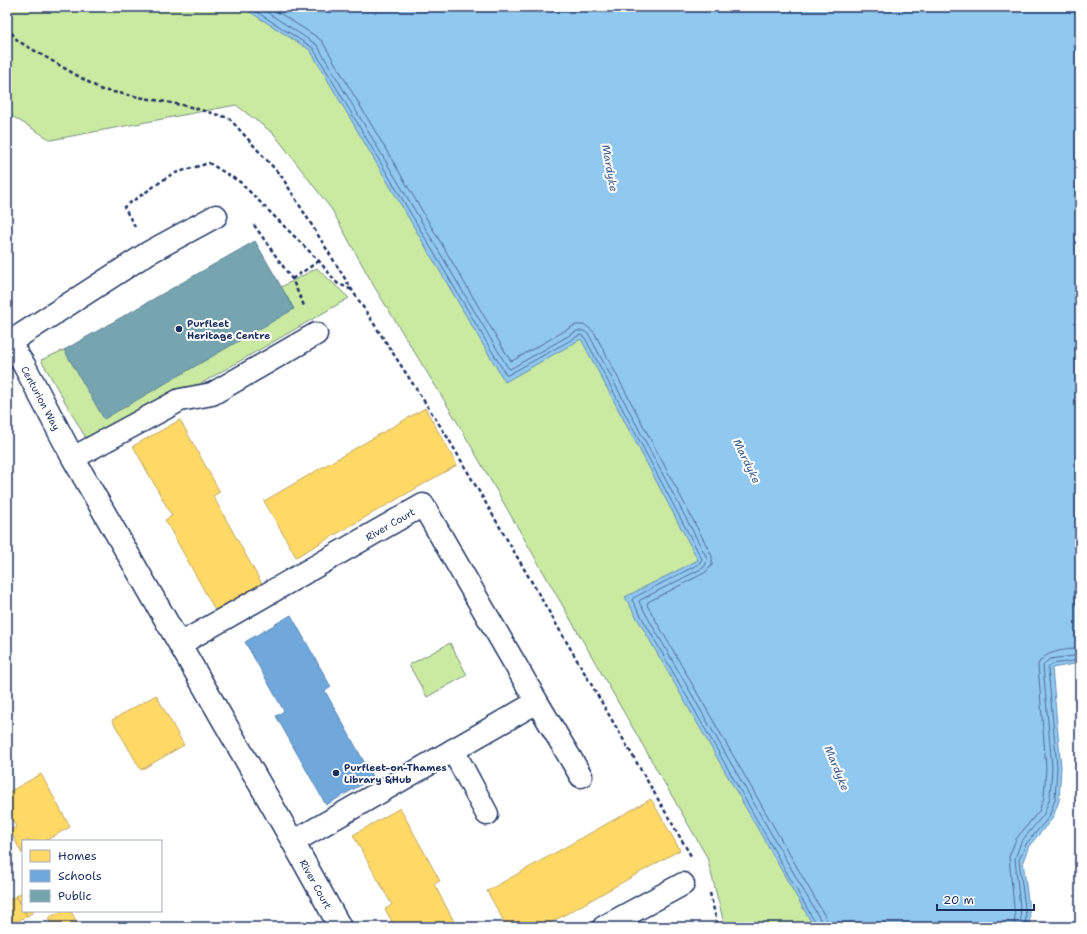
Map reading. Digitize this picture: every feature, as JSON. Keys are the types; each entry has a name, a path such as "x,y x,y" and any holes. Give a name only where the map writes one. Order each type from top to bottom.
{"street":[{"path":"8,340 148,253 216,216"},
{"path":"73,458 180,400 212,394 316,334"},
{"name":"Centurion Way","path":"8,340 24,365 73,458"},
{"name":"River Court","path":"73,458 293,842 340,927"},
{"name":"River Court","path":"180,644 423,505 581,776"},
{"path":"293,842 537,702"},
{"path":"453,750 486,814"},
{"path":"604,927 683,884"}],"path":[{"path":"7,27 18,41 102,90 187,106 229,118 282,177 356,296 448,438 692,858"},
{"path":"254,225 292,279 320,261"},
{"path":"708,886 718,927"}],"green space":[{"path":"7,7 433,7 586,229 828,927 725,927 707,857 452,413 375,288 332,210 274,134 236,105 51,140 7,113"},
{"path":"317,268 349,298 91,447 41,360 64,350 294,309 281,287"},
{"path":"450,643 467,675 427,697 409,665"}],"water":[{"name":"Mardyke","path":"242,7 1080,7 1080,663 1052,668 1061,767 1059,801 1052,819 1029,846 1023,861 1030,917 1029,927 814,927 625,597 698,560 581,339 505,382 310,50"}],"building: Homes":[{"path":"425,408 457,465 296,557 264,501"},
{"path":"180,420 220,492 213,496 262,584 215,610 165,520 172,516 133,446"},
{"path":"156,695 184,745 141,770 112,720"},
{"path":"41,774 70,827 47,840 22,840 22,854 10,830 16,827 7,810 7,793"},
{"path":"651,799 680,850 543,927 507,927 487,891"},
{"path":"400,808 440,881 434,884 457,927 395,927 385,909 392,905 353,835"},
{"path":"22,893 22,906 16,896"},
{"path":"16,896 22,906 22,912 25,912 27,916 7,927 7,901"},
{"path":"25,912 33,912 27,916"},
{"path":"59,912 72,912 79,927 53,927 48,918"},
{"path":"124,923 127,927 117,927"}],"building: Schools":[{"path":"291,615 331,687 325,691 373,778 326,805 276,716 284,711 245,642"}],"building: Public":[{"name":"Purfleet Heritage Centre","path":"255,241 294,309 104,419 64,350"}],"place":[{"name":"Purfleet Heritage Centre","path":"179,329"},
{"name":"Purfleet-on-Thames Library &Hub","path":"336,773"}]}
